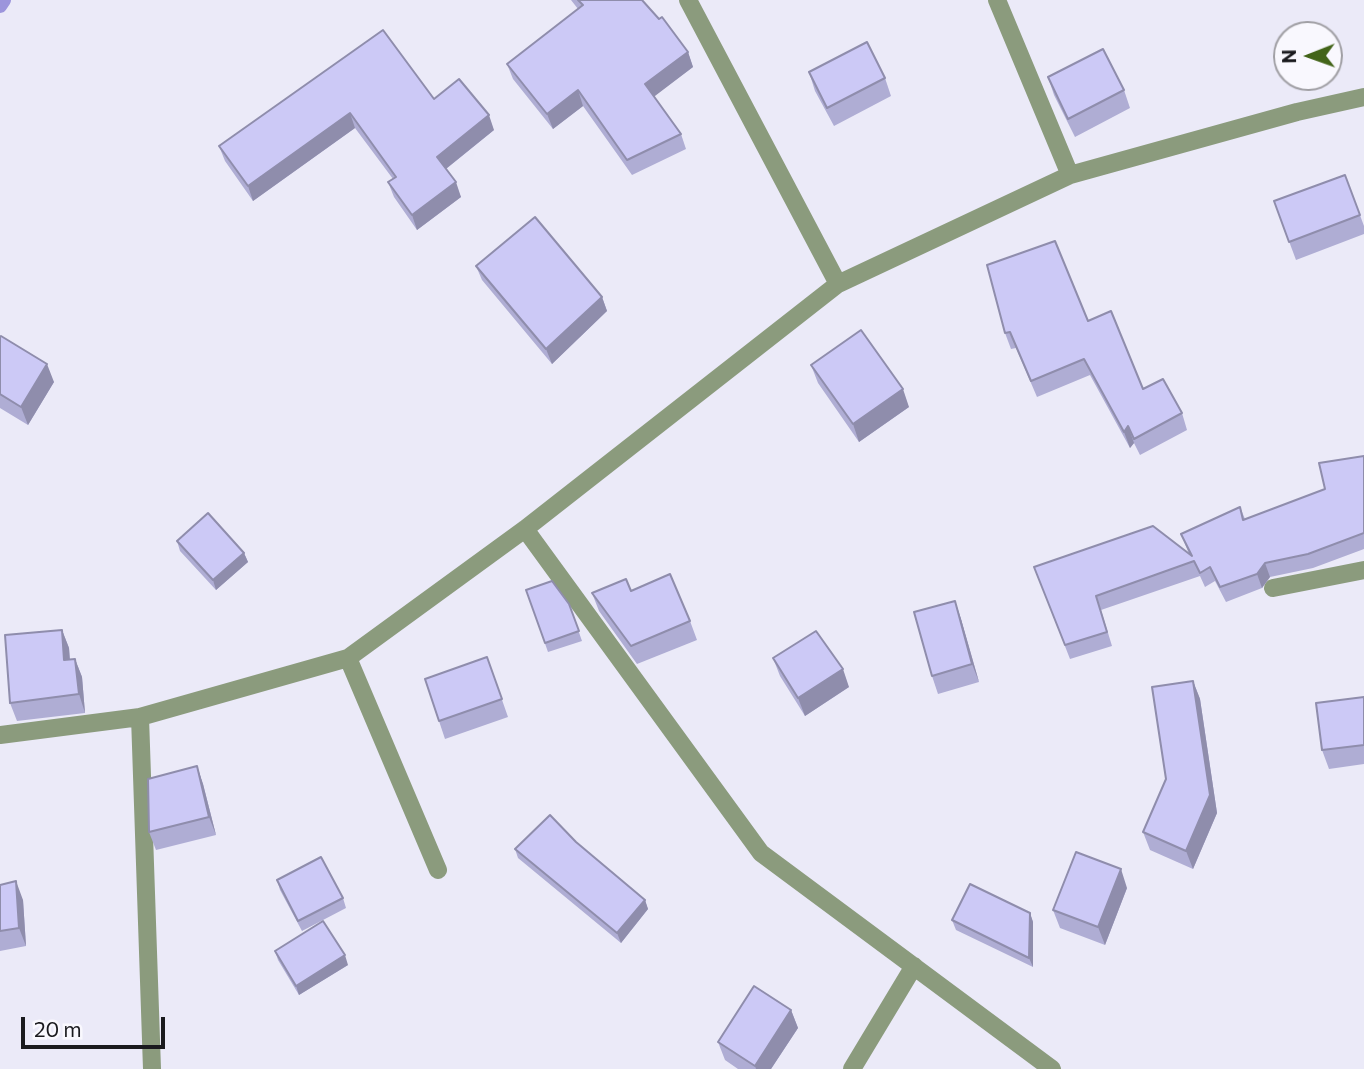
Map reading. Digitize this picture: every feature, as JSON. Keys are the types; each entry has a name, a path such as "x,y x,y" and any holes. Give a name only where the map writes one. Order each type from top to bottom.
{"street":[{"path":"688,0 838,284"},
{"path":"997,0 1070,175"},
{"path":"0,736 140,717 348,657 525,529 838,284 1070,175 1297,112 1364,97"},
{"path":"525,529 761,853 1052,1069"},
{"path":"1273,588 1364,570"},
{"path":"348,657 438,870"},
{"path":"140,717 152,1069"},
{"path":"852,1069 914,966"}],"building":[{"path":"578,0 642,0 659,19 662,17 688,52 645,84 681,134 627,160 578,90 547,114 507,64 583,5"},
{"path":"383,30 434,99 459,79 489,115 437,157 456,182 412,215 388,182 396,177 350,113 248,186 219,146"},
{"path":"867,42 885,78 827,108 809,72"},
{"path":"1103,49 1124,90 1068,119 1048,77"},
{"path":"1345,175 1360,215 1289,242 1274,201"},
{"path":"535,217 602,297 546,349 476,266"},
{"path":"1055,241 1088,321 1111,311 1143,389 1163,379 1182,413 1134,439 1128,426 1124,432 1084,359 1031,381 1010,332 1005,333 987,265"},
{"path":"861,330 903,389 853,424 811,365"},
{"path":"1,336 47,364 21,407 0,394"},
{"path":"1364,456 1364,533 1308,554 1265,563 1257,574 1220,587 1210,567 1200,573 1194,561 1096,596 1107,632 1065,645 1034,567 1153,526 1192,556 1181,534 1240,507 1243,520 1325,489 1319,463"},
{"path":"208,513 244,553 213,580 177,541"},
{"path":"670,574 690,621 631,646 592,593 626,579 631,591"},
{"path":"552,581 569,604 579,631 545,643 526,590"},
{"path":"955,601 972,664 932,676 914,612"},
{"path":"62,630 64,660 75,659 79,694 10,703 5,635"},
{"path":"816,631 843,669 798,698 773,658"},
{"path":"487,657 502,699 439,721 425,679"},
{"path":"1193,681 1210,795 1186,851 1143,832 1166,779 1152,687"},
{"path":"1364,697 1364,745 1322,750 1316,703"},
{"path":"197,766 209,817 149,832 148,779"},
{"path":"550,815 576,842 645,900 617,933 515,849"},
{"path":"1076,852 1121,869 1098,927 1053,910"},
{"path":"321,857 343,898 298,921 277,880"},
{"path":"16,881 19,928 0,931 0,885"},
{"path":"970,884 1030,913 1029,958 952,920"},
{"path":"323,921 345,955 296,986 275,951"},
{"path":"754,986 791,1010 755,1066 718,1042"}],"waterway":[{"path":"0,6 4,0"}]}
